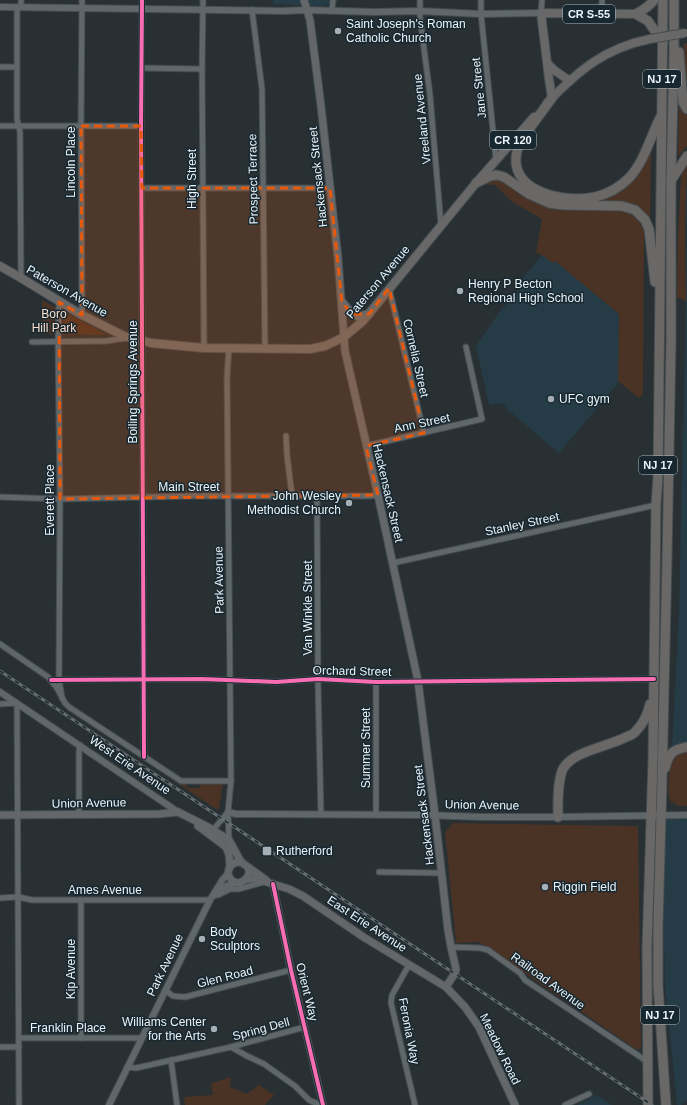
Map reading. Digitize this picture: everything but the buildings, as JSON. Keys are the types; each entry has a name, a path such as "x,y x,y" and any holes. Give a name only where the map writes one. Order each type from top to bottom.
{"highway":[{"path":"636,14 645,10 654,0"},
{"name":"NJ 17","path":"648,1105 648,948 656,505 658,476 663,0"},
{"path":"674,1 684,102 687,109"},
{"name":"NJ 17","path":"666,1105 658,985 658,897 662,781 671,343 671,180 674,1"},
{"path":"636,14 648,21 663,43"},
{"path":"552,98 517,148 516,168 522,178 531,186 544,194 561,198 581,199 595,197 618,187 638,167 662,115"},
{"path":"671,180 687,156"},
{"path":"476,183 490,176 497,175 504,177 529,194 549,203 563,205 622,206 631,208 638,213 645,220 648,229 660,318"},
{"path":"558,818 558,788 562,770 572,759 584,752 619,741 636,732 648,713 653,691"},
{"path":"662,781 668,758 672,752 680,748 687,747"}],"main road":[{"name":"Hackensack Street","path":"304,0 310,20 330,188 342,302 345,351 393,563 418,682 450,947 456,969 446,987"},
{"name":"CR S-55","path":"541,13 636,14"},
{"path":"541,13 548,64 548,79 552,98"},
{"name":"Paterson Avenue","path":"0,266 82,316 130,338 151,343 204,348 310,349 325,346 344,337 358,326 496,160 552,98 586,66 629,44 686,32"},
{"path":"548,64 570,81"},
{"path":"342,302 348,311 353,314 358,316 368,314"},
{"path":"178,812 227,844 230,866 228,874 231,880 236,883 240,883 246,879 249,874 248,867 241,862 236,862 230,866"},
{"name":"Union Avenue","path":"0,815 159,814 178,812"},
{"name":"West Erie Avenue","path":"178,812 213,830 227,844 241,862"},
{"name":"East Erie Avenue","path":"248,867 273,884"},
{"name":"East Erie Avenue","path":"246,879 256,879 273,884 289,889 303,896 365,938 446,987"},
{"name":"Meadow Road","path":"446,987 465,1007 479,1027 515,1105"}],"street":[{"path":"21,0 19,7 16,67 17,119 20,132 21,278"},
{"name":"Lincoln Place","path":"82,0 82,316"},
{"name":"Boiling Springs Avenue","path":"142,0 141,126 144,497 144,756"},
{"name":"High Street","path":"203,0 202,188 204,348"},
{"path":"332,11 334,0"},
{"name":"Vreeland Avenue","path":"420,0 419,11 430,95 442,225"},
{"name":"Jane Street","path":"481,0 481,14 496,160"},
{"path":"541,13 542,0"},
{"path":"602,0 602,14"},
{"name":"CR S-55","path":"0,7 374,12 419,11 481,14 541,13"},
{"name":"Prospect Terrace","path":"252,10 262,89 265,349"},
{"path":"0,67 16,67"},
{"path":"142,68 202,69"},
{"path":"0,126 141,126"},
{"path":"142,188 330,188"},
{"name":"Cornelia Street","path":"389,288 424,433"},
{"name":"Everett Place","path":"59,302 59,680 62,698"},
{"path":"32,342 106,341 130,338"},
{"name":"Ann Street","path":"366,446 482,419 466,347"},
{"name":"Park Avenue","path":"227,844 231,781 227,377 228,348"},
{"path":"286,436 292,496"},
{"name":"Main Street","path":"0,498 60,499 378,495"},
{"name":"Van Winkle Street","path":"318,496 318,679 321,815"},
{"name":"Stanley Street","path":"393,563 656,505"},
{"path":"0,644 48,677 69,707 181,781 231,781"},
{"name":"Orchard Street","path":"51,680 230,679 276,682 318,679 376,682 418,682 654,679"},
{"name":"Summer Street","path":"376,682 376,815"},
{"name":"West Erie Avenue","path":"0,692 178,812"},
{"path":"0,704 17,703 19,1105"},
{"path":"79,814 80,746"},
{"path":"213,830 228,812"},
{"name":"Union Avenue","path":"228,812 236,814 435,815 558,818 687,815"},
{"path":"379,872 441,873"},
{"name":"Park Avenue","path":"109,1105 212,898 223,879 228,874"},
{"path":"212,898 230,889 265,882"},
{"name":"Park Avenue","path":"212,898 226,886 236,883"},
{"name":"Orient Way","path":"273,884 291,970 323,1105"},
{"name":"Ames Avenue","path":"0,898 18,897 32,900 212,898"},
{"name":"Kip Avenue","path":"80,900 81,1038"},
{"name":"Railroad Avenue","path":"450,947 480,948 488,950 520,972 525,980 649,1063"},
{"name":"Feronia Way","path":"409,965 392,995 391,1003 415,1105"},
{"name":"Glen Road","path":"165,990 172,996 185,997 291,970"},
{"name":"Spring Dell","path":"127,1067 136,1068 231,1047 305,1027"},
{"name":"Franklin Place","path":"19,1038 141,1038"},
{"name":"Franklin Place","path":"0,1047 19,1047"},
{"path":"231,1047 264,1064 295,1086 309,1100 320,1105"},
{"path":"171,1060 177,1105"},
{"path":"565,1105 589,1094"}],"highlighted area":[{"path":"81,126 141,126 142,188 330,188 342,302 352,314 369,314 389,288 424,433 366,446 378,495 60,499 59,302 82,315"}],"shaded area":[{"path":"273,0 338,0 337,3 321,6 273,4"},
{"path":"687,185 687,745 672,750 679,612"},
{"path":"542,255 553,263 555,261 621,317 619,376 617,384 559,453 508,410 502,403 489,405 476,346 500,311 526,283 522,279"},
{"path":"661,815 687,815 687,1102 685,1101 681,1105 677,1105 665,985"},
{"path":"597,1095 612,1105 577,1105"}],"green space":[{"path":"687,43 687,102 685,100 683,44"},
{"path":"679,104 687,116 687,146 678,156"},
{"path":"651,151 650,225 638,207 628,203 592,200 606,195"},
{"path":"687,160 685,232 686,301 677,297 681,177 685,162"},
{"path":"492,178 504,182 531,201 556,206 625,210 639,220 644,232 643,394 639,398 618,381 619,314 555,261 553,263 542,255 536,253 542,219 511,201 495,185 482,184"},
{"name":"Boro Hill Park","path":"42,300 107,335 42,334"},
{"path":"687,752 687,806 678,806 673,802 672,803 669,797 670,765 676,756"},
{"path":"180,782 185,783 188,788 199,788 200,783 223,783 219,809 216,809 179,784"},
{"name":"Riggin Field","path":"453,823 638,826 641,1048 636,1049 479,942 456,943 445,832"},
{"path":"231,1077 230,1087 247,1094 259,1085 274,1095 265,1105 185,1105 184,1097 213,1095 211,1083"}],"railway":[{"path":"0,671 652,1105"}],"cycle path":[{"path":"142,0 141,126 144,757"},
{"path":"51,680 202,679 276,682 318,679 376,682 654,679"},
{"path":"273,884 291,970 323,1105"}],"place":[{"name":"Saint Joseph's Roman Catholic Church","path":"338,31"},
{"name":"Henry P Becton Regional High School","path":"460,291"},
{"name":"UFC gym","path":"551,399"},
{"name":"John Wesley Methodist Church","path":"349,503"},
{"name":"Rutherford","path":"267,851"},
{"name":"Riggin Field","path":"545,887"},
{"name":"Body Sculptors","path":"202,939"},
{"name":"Williams Center for the Arts","path":"214,1029"}]}
